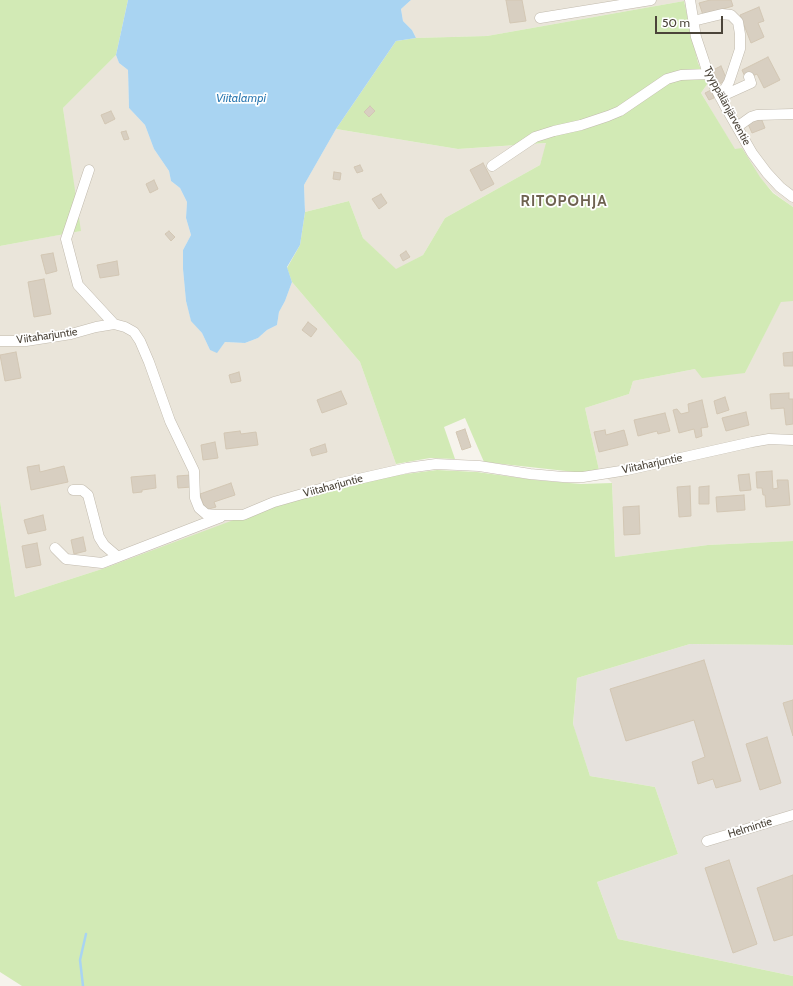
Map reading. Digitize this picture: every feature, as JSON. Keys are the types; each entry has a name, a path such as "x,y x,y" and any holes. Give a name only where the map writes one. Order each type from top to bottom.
{"street":[{"path":"540,18 651,0"},
{"name":"Tyyppälänjärventie","path":"690,0 696,37 708,74 720,97 752,153 780,187 793,197"},
{"path":"693,21 722,14 730,15 738,22 740,50 729,82 720,97"},
{"path":"492,166 535,137 554,130 580,126 620,111 667,79 681,75 708,74"},
{"path":"720,97 751,83 749,77"},
{"path":"746,108 752,120"},
{"path":"737,127 752,120 757,115 793,114"},
{"path":"89,170 66,239 78,285 114,324"},
{"name":"Viitaharjuntie","path":"0,341 26,341 71,334 114,324 125,327 134,332 150,362 170,421 194,472 195,498 199,508 206,514 225,516 243,514 274,502 341,483 407,468 436,464 478,466 530,474 563,477 583,477 627,470 769,439 793,440"},
{"path":"73,490 82,490 88,495 99,537 104,545 118,557"},
{"path":"55,548 66,559 102,563 225,516"},
{"name":"Helmintie","path":"707,841 793,815"}],"shaded area":[{"path":"411,0 793,0 793,207 774,193 735,150 701,93 708,83 698,63 684,1 487,36 416,38 412,30 403,21 401,9"},
{"path":"116,55 119,63 128,70 129,108 145,125 154,149 169,171 171,181 180,188 187,202 186,218 191,235 183,250 186,301 191,320 202,333 210,350 217,352 225,342 245,343 258,338 267,330 277,325 279,312 292,282 360,362 396,464 398,475 339,487 105,568 15,597 0,501 0,246 80,231 63,108"},
{"path":"336,129 458,149 547,143 540,165 445,218 423,255 396,270 363,238 349,201 305,212 304,185"},
{"path":"781,301 793,301 793,541 708,545 615,557 612,483 599,470 585,408 629,394 633,381 695,369 745,373"},
{"path":"690,644 793,645 793,976 618,939 597,882 678,854 655,787 590,776 573,725 577,678"}],"green space":[{"path":"0,0 128,0 116,55 63,108 81,231 0,246"},
{"path":"684,1 698,63 708,83 701,93 735,149 742,148 760,177 773,193 793,207 793,301 781,302 745,373 702,378 695,369 633,381 629,394 585,408 599,470 584,473 484,462 465,418 444,427 455,459 430,458 396,464 360,362 292,282 287,268 300,245 305,212 349,201 363,238 396,269 423,255 445,218 540,165 546,143 458,149 336,129 396,41 416,38 487,36"},
{"path":"437,470 477,472 535,480 581,484 612,483 615,557 708,545 793,541 793,645 690,644 577,678 573,724 590,776 655,787 678,854 597,882 618,939 793,976 793,986 22,986 0,972 0,501 15,597 105,568 255,512 339,487 398,475"}],"water":[{"name":"Viitalampi","path":"128,0 411,0 401,9 403,21 412,30 416,38 396,41 336,129 304,185 305,212 300,245 287,267 292,282 279,312 277,325 267,330 258,338 245,343 225,342 217,353 210,350 202,333 191,321 186,301 183,250 191,235 186,218 187,202 180,188 171,181 169,171 154,149 145,125 129,108 128,70 119,63 116,55"}],"building":[{"path":"506,0 522,0 526,21 510,23"},
{"path":"710,0 731,0 733,6 703,15 699,3"},
{"path":"759,7 764,21 758,23 764,37 751,43 740,15"},
{"path":"768,57 780,80 764,88 757,74 746,79 742,70"},
{"path":"721,66 727,80 719,84 713,70"},
{"path":"711,90 714,98 709,100 705,93"},
{"path":"370,106 375,111 369,117 364,112"},
{"path":"111,111 115,119 105,124 101,115"},
{"path":"761,118 765,128 752,133 748,124"},
{"path":"126,131 129,139 124,140 121,132"},
{"path":"483,163 494,184 481,191 470,170"},
{"path":"360,165 363,171 357,173 354,167"},
{"path":"334,172 341,173 340,180 333,179"},
{"path":"154,180 158,189 150,193 146,184"},
{"path":"381,194 387,203 379,209 372,199"},
{"path":"169,231 175,237 171,241 165,234"},
{"path":"406,251 410,257 403,261 400,255"},
{"path":"53,253 57,271 46,274 41,255"},
{"path":"117,261 119,275 100,278 97,265"},
{"path":"44,279 51,314 34,317 28,282"},
{"path":"308,322 317,329 311,337 302,330"},
{"path":"16,352 21,378 5,381 0,355"},
{"path":"793,352 793,366 784,366 783,353"},
{"path":"239,372 241,381 231,383 229,375"},
{"path":"341,391 347,404 322,413 317,400"},
{"path":"789,393 789,399 793,399 793,424 786,425 784,408 771,409 770,394"},
{"path":"725,397 729,410 717,414 714,401"},
{"path":"702,400 708,427 701,428 702,436 696,438 694,429 679,433 673,410 677,409 681,414 689,412 688,404"},
{"path":"746,412 749,425 726,431 722,418"},
{"path":"665,413 670,431 658,434 657,431 638,436 634,420"},
{"path":"465,429 471,447 462,450 456,432"},
{"path":"605,430 606,435 624,430 628,445 599,452 594,432"},
{"path":"240,431 241,434 256,432 258,445 226,449 224,433"},
{"path":"215,442 218,458 203,460 201,445"},
{"path":"325,444 327,452 312,456 310,449"},
{"path":"39,465 40,472 64,466 68,482 31,490 27,467"},
{"path":"772,471 773,489 778,488 777,480 788,480 790,505 766,507 765,495 763,495 762,488 757,488 756,472"},
{"path":"749,474 751,490 740,491 738,475"},
{"path":"155,475 156,488 133,493 131,477"},
{"path":"191,475 192,487 178,488 177,476"},
{"path":"231,483 235,495 214,502 216,507 205,510 200,494"},
{"path":"690,486 691,516 679,517 677,487"},
{"path":"709,486 709,504 699,504 699,487"},
{"path":"744,495 745,510 717,512 716,497"},
{"path":"639,506 640,534 624,535 623,507"},
{"path":"43,515 46,530 28,534 24,520"},
{"path":"83,537 86,551 74,554 71,540"},
{"path":"37,543 41,565 26,568 22,546"},
{"path":"704,660 741,781 716,788 713,779 698,784 692,762 705,757 694,720 626,741 610,689"},
{"path":"793,700 793,736 783,703"},
{"path":"767,737 781,783 760,790 746,744"},
{"path":"729,860 757,944 733,953 705,868"},
{"path":"793,875 793,935 774,941 757,888"}],"waterway":[{"path":"83,986 80,960 86,934"}],"district":[{"name":"RITOPOHJA","path":"564,202"}]}
